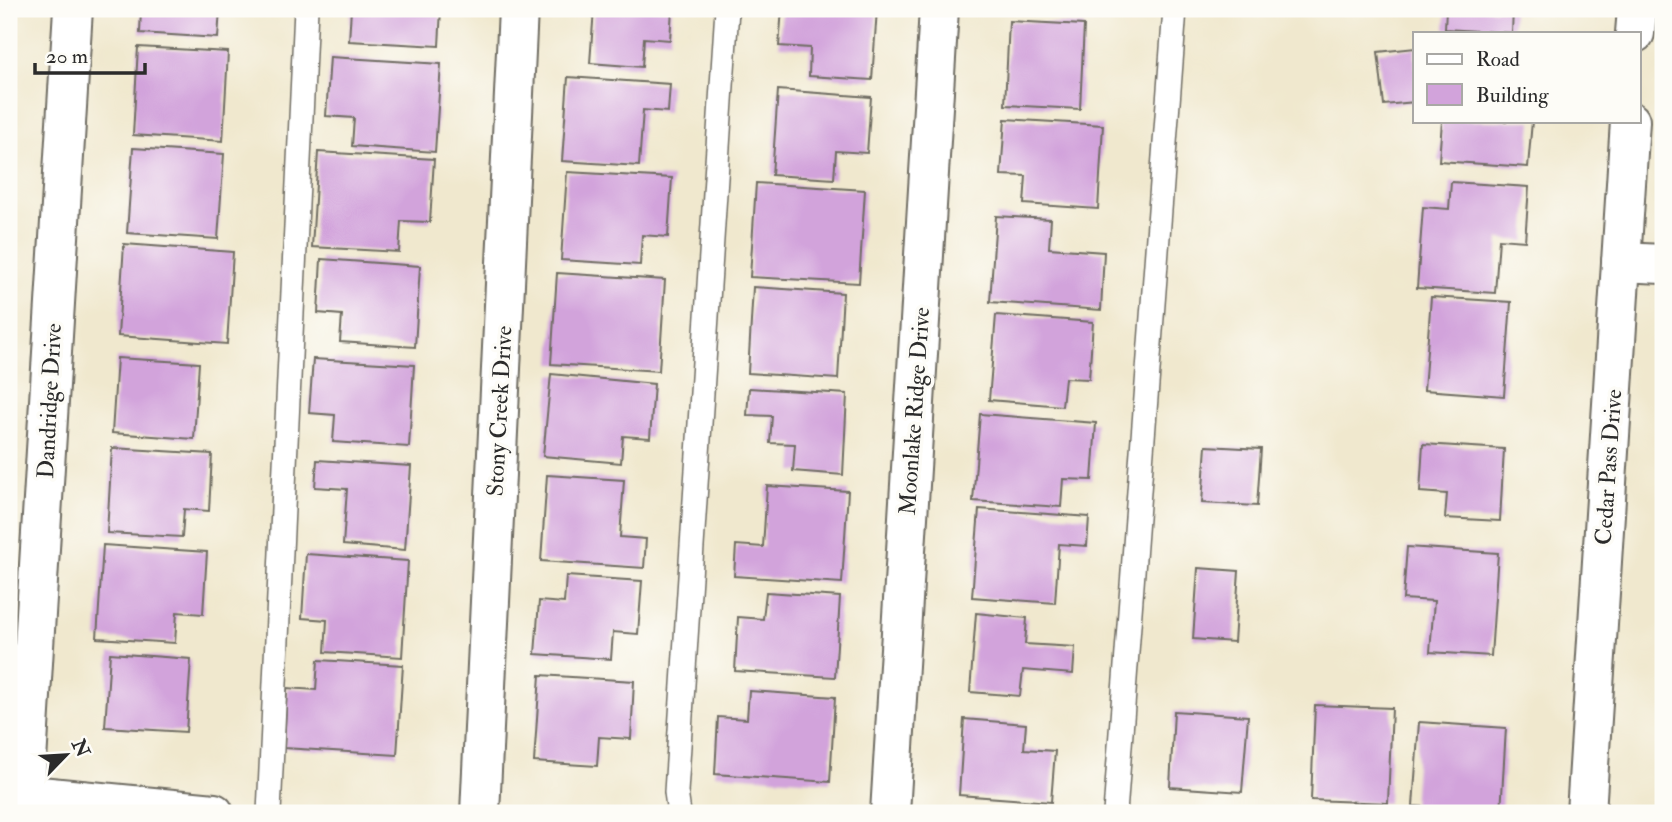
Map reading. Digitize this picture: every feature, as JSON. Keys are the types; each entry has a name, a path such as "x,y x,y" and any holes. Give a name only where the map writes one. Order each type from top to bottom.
{"street":[{"name":"Dandridge Drive","path":"17,793 73,9"},
{"name":"Stony Creek Drive","path":"480,813 518,9"},
{"name":"Moonlake Ridge Drive","path":"890,813 939,9"},
{"path":"1636,32 1637,9"},
{"name":"Cedar Pass Drive","path":"1586,813 1630,122"},
{"path":"1621,262 1663,264"},
{"path":"17,793 214,813"}],"lane":[{"path":"269,813 306,9"},
{"path":"679,813 676,792 727,9"},
{"path":"1115,813 1175,9"}],"building":[{"path":"141,9 220,9 218,38 140,33"},
{"path":"351,9 441,9 439,46 349,41"},
{"path":"594,9 672,9 670,40 644,38 642,67 590,63"},
{"path":"782,9 877,9 872,80 809,76 810,48 779,46"},
{"path":"1054,9 1100,9 1099,14"},
{"path":"1446,9 1513,9 1512,32 1445,29"},
{"path":"1009,21 1084,25 1080,109 1005,105"},
{"path":"138,47 228,52 223,141 133,135"},
{"path":"1413,48 1413,102 1384,105 1378,52"},
{"path":"330,57 441,64 435,152 352,146 354,118 326,116"},
{"path":"568,77 670,84 668,112 643,110 639,166 562,161"},
{"path":"778,90 871,97 867,153 836,151 834,179 772,175"},
{"path":"1005,119 1103,125 1098,209 1024,204 1026,176 1001,175"},
{"path":"1442,122 1532,122 1528,167 1439,161"},
{"path":"133,148 224,154 218,239 127,233"},
{"path":"318,152 434,159 430,222 401,221 399,252 312,247"},
{"path":"567,172 672,178 668,237 642,235 640,265 561,260"},
{"path":"1451,182 1529,187 1525,241 1499,239 1495,293 1417,288 1423,207 1449,209"},
{"path":"756,183 865,190 859,283 750,277"},
{"path":"996,216 1051,219 1049,248 1104,252 1101,310 990,302"},
{"path":"124,244 233,252 227,344 118,336"},
{"path":"321,259 420,266 415,347 340,342 342,315 318,313"},
{"path":"557,273 665,280 659,371 551,364"},
{"path":"753,287 843,293 838,379 748,373"},
{"path":"1431,297 1511,302 1504,396 1424,390"},
{"path":"996,315 1093,322 1089,379 1065,378 1062,406 989,400"},
{"path":"117,358 199,363 194,439 112,433"},
{"path":"313,359 414,365 409,447 333,442 335,415 309,413"},
{"path":"551,374 654,384 650,438 623,436 621,463 543,456"},
{"path":"749,388 847,394 843,475 793,471 795,444 770,443 772,416 747,415"},
{"path":"980,414 1096,423 1092,480 1063,479 1061,507 973,501"},
{"path":"1423,444 1504,449 1500,521 1445,518 1447,494 1420,492"},
{"path":"1206,446 1261,449 1257,506 1202,503"},
{"path":"112,448 212,454 209,511 184,509 182,537 107,533"},
{"path":"317,460 411,466 405,550 343,545 347,489 315,487"},
{"path":"547,475 624,480 620,537 646,539 644,568 541,561"},
{"path":"767,486 848,491 842,583 734,576 736,545 763,547"},
{"path":"979,509 1089,517 1087,546 1059,544 1055,603 972,597"},
{"path":"103,545 207,552 203,614 177,612 175,643 97,638"},
{"path":"1407,547 1498,553 1491,656 1430,652 1434,601 1403,599"},
{"path":"306,554 408,561 402,657 325,652 327,620 302,618"},
{"path":"1198,568 1239,571 1234,642 1193,639"},
{"path":"566,576 642,581 638,634 613,632 611,659 535,654 539,601 564,603"},
{"path":"766,592 840,597 835,677 735,671 738,617 763,619"},
{"path":"976,613 1027,618 1025,644 1075,647 1073,674 1023,670 1020,696 970,692"},
{"path":"110,653 191,659 186,732 105,727"},
{"path":"318,660 403,665 397,755 284,748 287,688 316,690"},
{"path":"540,675 634,681 631,739 599,737 597,766 534,762"},
{"path":"749,691 835,697 830,782 715,774 718,717 747,719"},
{"path":"1315,705 1392,708 1388,803 1311,800"},
{"path":"1174,711 1248,716 1242,792 1170,787"},
{"path":"964,719 1026,724 1024,749 1055,751 1051,802 959,795"},
{"path":"1419,722 1506,728 1501,812 1413,806"}]}
